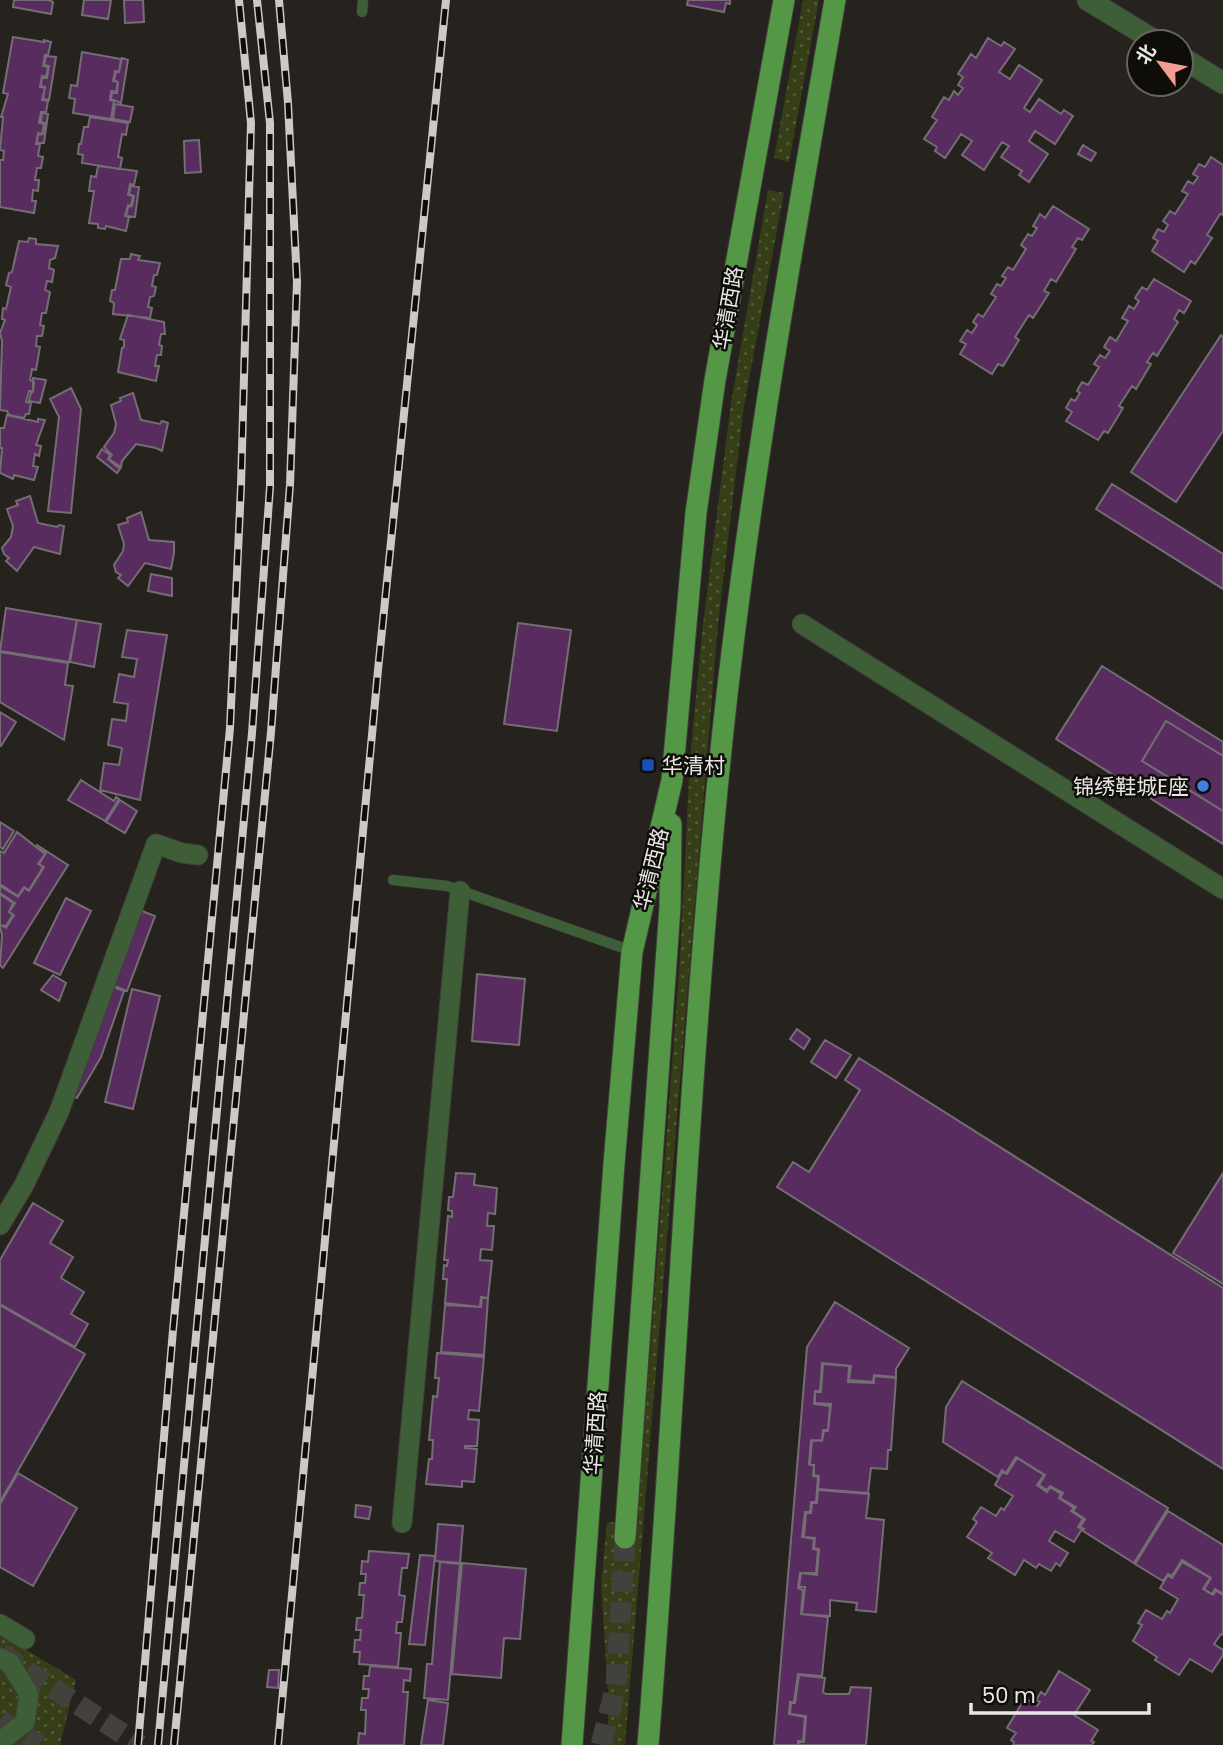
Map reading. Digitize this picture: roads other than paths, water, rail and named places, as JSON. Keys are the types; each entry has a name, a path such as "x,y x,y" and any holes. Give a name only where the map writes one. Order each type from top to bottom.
{"main road":[{"name":"华清西路","path":"572,1745 632,951 672,780 691,566 713,393 784,0"},
{"path":"648,1745 700,981 721,749 768,390 835,0"},
{"path":"625,1538 670,907 672,780"}],"street":[{"path":"1088,0 1134,28"},
{"path":"1195,66 1223,83"},
{"path":"802,624 1223,889"},
{"path":"0,1225 24,1185 59,1112 156,844 182,853 198,855"},
{"path":"402,1523 460,891"},
{"path":"0,1623 25,1639"},
{"path":"0,1658 10,1663 29,1694 25,1723 0,1742"}],"lane":[{"path":"362,12 363,0"},
{"path":"393,880 447,887 632,951"}],"tunnel":[{"path":"601,1745 616,1686 625,1538"},
{"path":"1,1654 140,1745"},
{"path":"0,1720 39,1745"}],"railway":[{"path":"138,1745 173,1330 230,728 241,486 251,123 239,0"},
{"path":"158,1745 252,733 270,487 270,123 257,0"},
{"path":"174,1745 271,732 290,485 297,282 288,103 279,0"},
{"path":"278,1745 378,670 446,0"}],"place":[{"name":"华清村","path":"648,765"},
{"name":"锦绣鞋城E座","path":"1203,786"}]}
